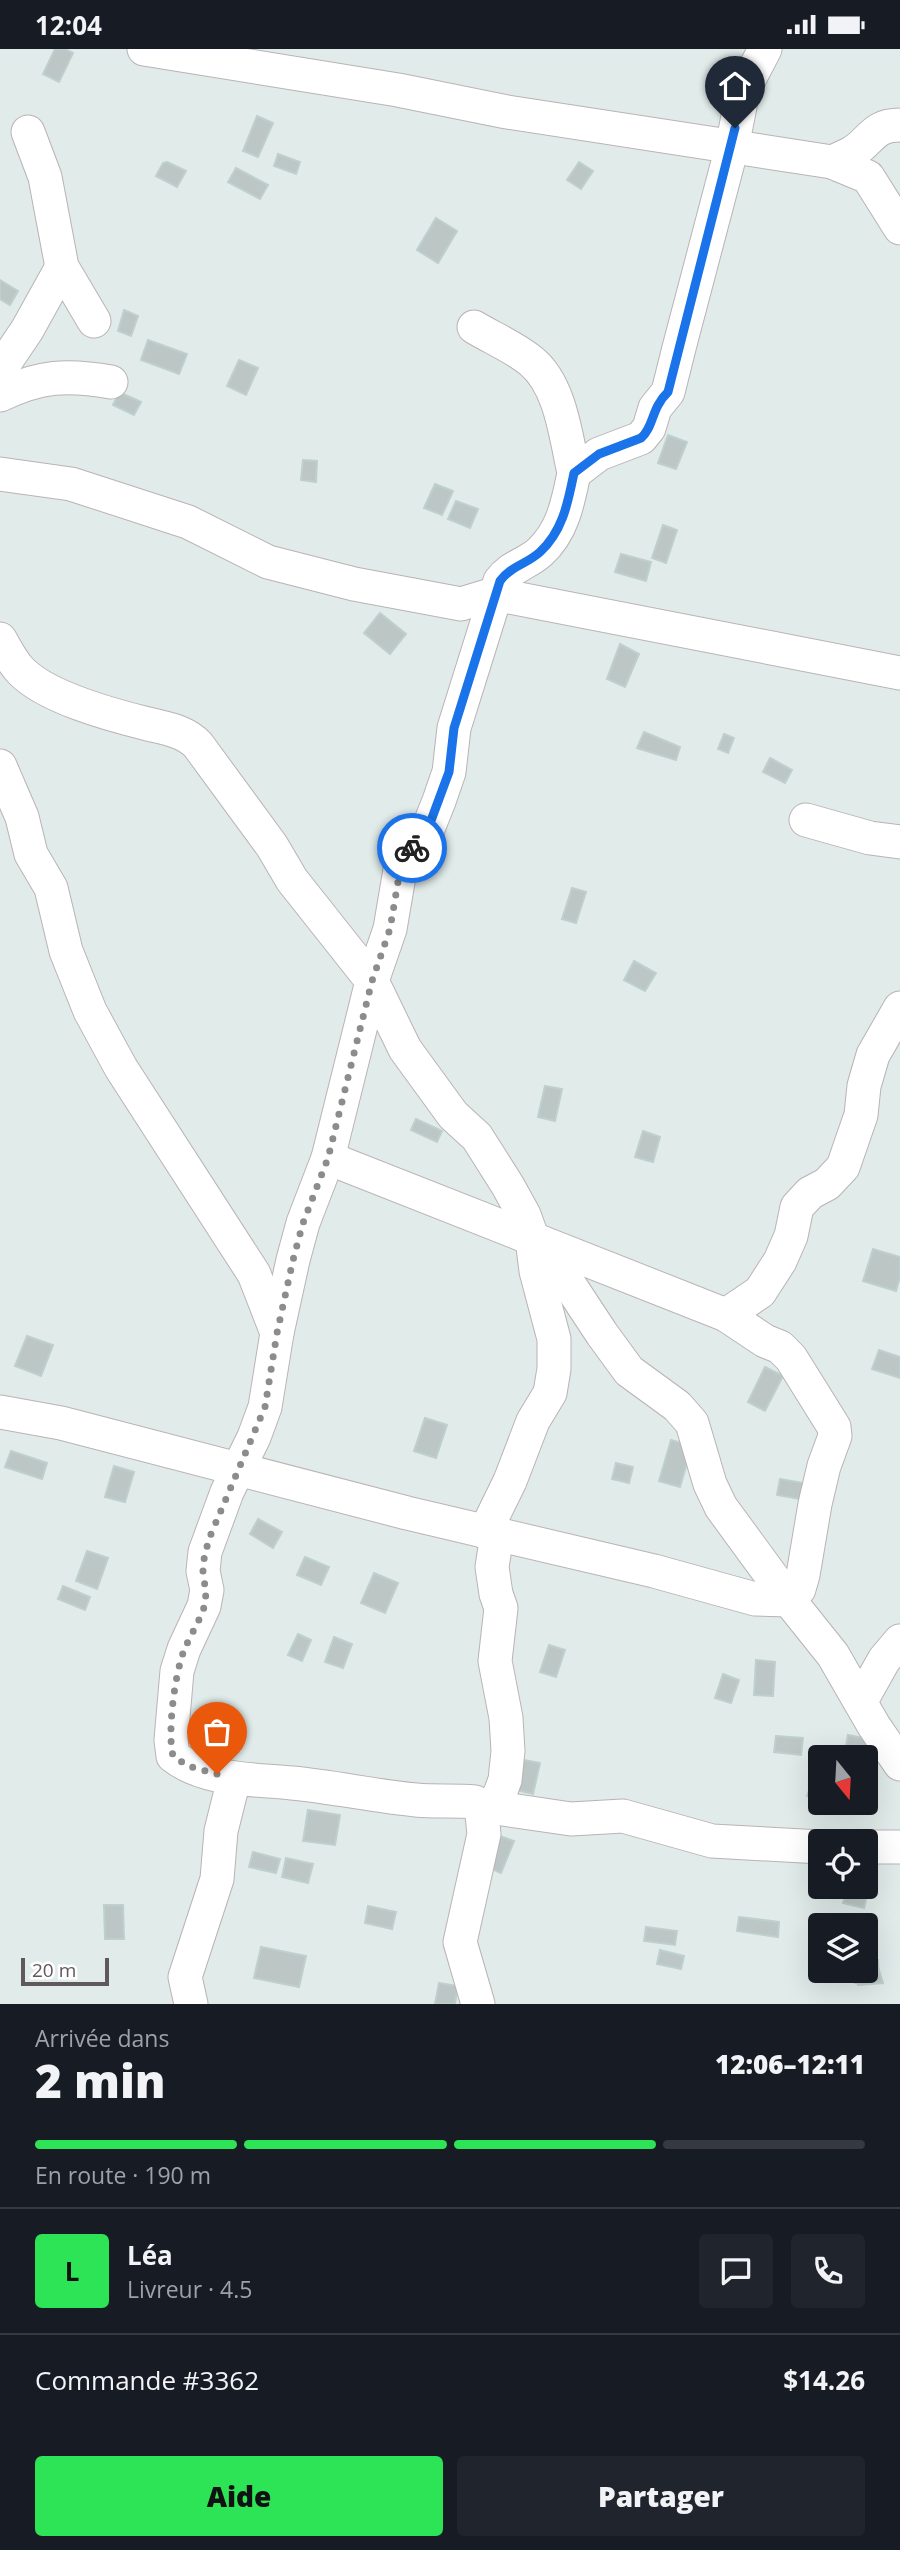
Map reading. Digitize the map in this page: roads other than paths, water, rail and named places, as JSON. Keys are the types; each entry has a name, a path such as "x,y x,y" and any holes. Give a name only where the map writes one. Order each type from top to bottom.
{"street":[{"path":"144,49 398,90 507,112 832,162 868,177 900,228"},
{"path":"574,473 599,454 646,434 655,408 668,392 732,147 743,91 765,49"},
{"path":"832,162 854,152 878,129 887,125 900,125"},
{"path":"28,132 45,177 62,267 94,321"},
{"path":"0,370 27,330 62,267"},
{"path":"474,327 532,362 552,392 574,473 566,512 558,529 540,553 508,571 494,594 487,626 454,728 449,772 429,826 405,858 400,870 390,929 372,981 328,1158 296,1248 277,1333 265,1407 227,1492 205,1552 204,1607 184,1649 177,1671 171,1741 173,1756 188,1766 234,1779 292,1783 420,1801 475,1802 486,1810 571,1819 623,1816 712,1841 808,1846"},
{"path":"0,395 28,382 78,376 111,382"},
{"path":"0,474 71,484 188,522 268,562 354,584 461,604 494,594 900,673"},
{"path":"0,639 20,670 36,684 77,702 191,737 272,846 292,880 372,981 405,1049 453,1115 477,1137 524,1215 532,1237 536,1271 554,1339 554,1369 550,1393 533,1421 491,1533 492,1567 501,1608 495,1661 506,1718 508,1751 505,1780 499,1796 486,1810 484,1834 460,1942 478,2004"},
{"path":"0,766 22,817 31,854 51,888 66,951 90,1011 121,1068 254,1274 277,1333"},
{"path":"806,820 870,838 900,842"},
{"path":"726,1315 760,1292 780,1261 791,1236 797,1207 810,1193 827,1184 842,1167 861,1115 864,1086 873,1055 900,1008"},
{"path":"0,1412 61,1423 491,1533 654,1571 755,1599 789,1600 799,1589 803,1575 815,1504 835,1436 834,1427 791,1358 780,1347 765,1341 726,1315 328,1158"},
{"path":"532,1237 629,1371 677,1406 692,1423 710,1483 721,1507 863,1698 900,1764"},
{"path":"863,1698 884,1660 900,1641"},
{"path":"863,1698 900,1689"},
{"path":"191,2004 185,1977 217,1879 221,1831 234,1779"},
{"path":"878,1847 900,1847"}]}
